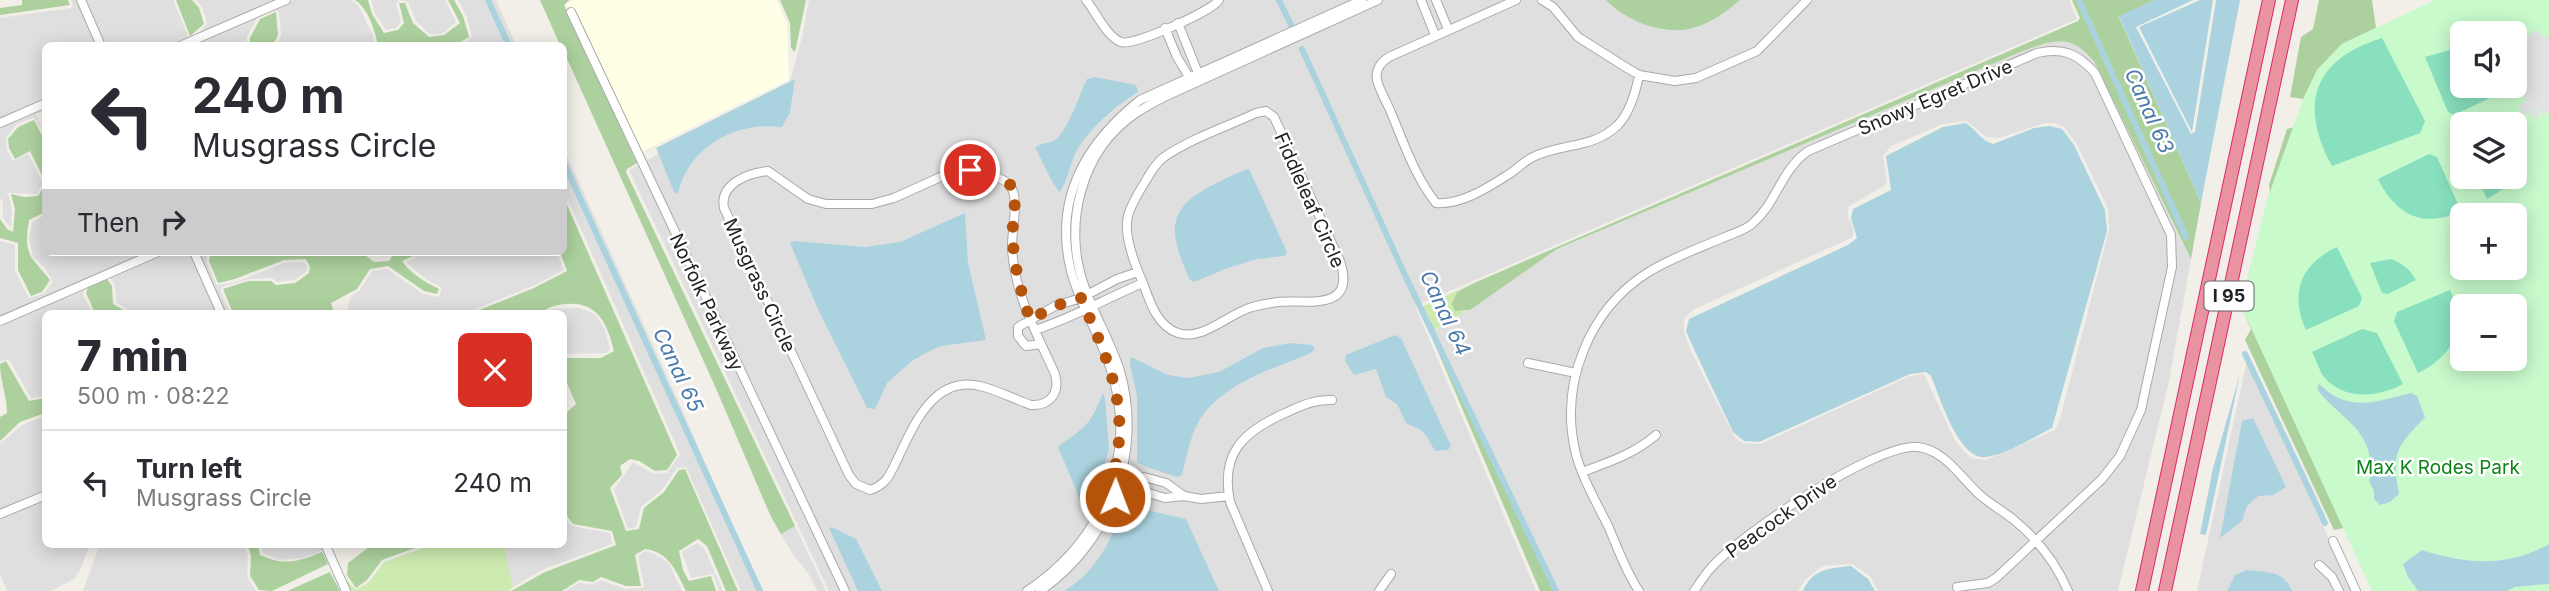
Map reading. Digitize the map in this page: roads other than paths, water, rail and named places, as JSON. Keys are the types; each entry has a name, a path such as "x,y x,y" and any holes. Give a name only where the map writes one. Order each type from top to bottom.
{"highway":[{"name":"I 95","path":"2142,591 2269,0"},
{"name":"I 95","path":"2165,591 2292,0"}],"street":[{"path":"81,0 99,42"},
{"path":"189,42 286,0"},
{"path":"1086,0 1115,39 1123,43 1132,43 1178,23 1213,6 1219,0"},
{"path":"1196,79 1362,0"},
{"path":"1040,591 1070,567 1090,544 1102,526 1115,497 1117,477 1121,428 1119,399 1106,354 1072,272 1067,247 1070,194 1079,171 1094,145 1119,117 1140,100 1196,79 1378,0"},
{"path":"1421,0 1435,35"},
{"path":"1436,0 1448,29"},
{"path":"1517,0 1435,35 1382,62 1378,70 1377,80 1426,190 1436,203 1450,204 1474,194 1506,177 1532,158 1567,146 1596,141 1619,123 1636,93 1639,75"},
{"path":"1542,0 1553,7 1578,37 1639,75 1675,81 1696,78 1757,51 1807,0"},
{"name":"Norfolk Parkway","path":"571,12 845,591"},
{"path":"1178,23 1196,79"},
{"path":"1166,28 1177,57 1196,79"},
{"name":"Snowy Egret Drive","path":"1639,591 1582,472 1572,433 1572,399 1576,373 1586,344 1600,319 1628,287 1664,264 1754,223 1786,171 1808,151 2037,53 2048,50 2070,53 2083,60 2095,74 2171,235 2172,267 2141,410 2120,456 2102,479 1988,583 1957,587"},
{"path":"0,123 42,105"},
{"name":"Fiddleleaf Circle","path":"1266,111 1274,117 1340,261 1344,276 1336,295 1318,303 1278,302 1251,307 1204,331 1182,334 1169,329 1159,320 1143,283 1132,255 1127,217 1144,183 1161,159 1256,113 1266,111"},
{"name":"Musgrass Circle","path":"956,170 970,170 1007,181 1015,198 1012,250 1017,280 1035,330 1058,383 1055,395 1049,401 1031,405 980,386 967,385 939,394 921,414 887,481 870,490 863,488 849,475 724,208 724,192 730,185 768,171 808,199 826,204 872,204 956,170"},
{"path":"0,321 149,256"},
{"path":"196,256 220,310"},
{"path":"1041,344 1026,346 1018,335 1018,327 1055,306 1138,272"},
{"path":"1035,330 1061,321 1088,306 1143,283"},
{"path":"1528,363 1576,373"},
{"path":"1268,591 1229,496 1228,473 1234,452 1245,436 1260,424 1317,399 1332,400"},
{"path":"1582,472 1631,454 1656,435"},
{"name":"Peacock Drive","path":"1694,591 1709,569 1729,551 1817,487 1903,448 1917,447 1931,450 1943,458 1982,497 2013,519 2037,541 2054,564 2068,591"},
{"path":"1117,477 1133,481 1142,491 1165,498 1184,496 1201,499 1229,496"},
{"path":"1027,591 1046,578 1084,539 1117,477"},
{"path":"1133,481 1144,477 1157,480 1184,496"},
{"path":"1153,495 1157,480"},
{"path":"0,514 42,497"},
{"path":"2333,541 2356,591"},
{"path":"327,548 346,591"},
{"path":"2319,565 2332,577 2339,591"},
{"path":"1379,591 1391,574"}],"water":[{"path":"2155,0 2193,0 2136,27 2191,134 2195,132 2216,0 2240,0 2201,203 2119,16"},
{"path":"2200,0 2213,0 2192,132 2139,27"},
{"path":"1095,77 1136,85 1138,92 1089,133 1075,155 1060,192 1035,148 1060,135 1087,79"},
{"path":"795,79 790,112 782,127 747,128 716,141 692,163 683,177 678,194 674,192 656,148"},
{"path":"1966,123 1993,144 2034,128 2049,126 2062,129 2074,145 2105,210 2107,231 2052,428 2003,452 1987,457 1977,456 1959,439 1931,376 1926,372 1910,374 1759,442 1744,441 1733,432 1694,349 1686,331 1689,319 1848,245 1857,238 1851,218 1853,209 1891,190 1886,156 1943,127"},
{"path":"1249,169 1287,252 1285,256 1257,259 1194,282 1190,280 1175,237 1178,214 1197,194"},
{"path":"965,213 968,263 986,340 940,346 913,360 887,383 875,409 867,408 817,307 790,243 795,241 865,247 900,242"},
{"path":"1395,335 1401,338 1451,446 1448,450 1435,451 1421,430 1406,423 1397,404 1386,397 1376,369 1354,375 1345,361 1346,355"},
{"path":"1291,343 1312,345 1315,349 1248,379 1207,409 1195,429 1182,475 1177,477 1137,462 1137,396 1130,365 1131,357 1168,375 1188,378 1219,372 1263,348"},
{"path":"2240,374 2206,535 2200,534 2213,468"},
{"path":"2319,384 2341,399 2352,402 2374,402 2411,393 2417,396 2425,417 2398,451 2396,468 2399,494 2390,502 2380,505 2374,499 2374,491 2369,481 2369,452 2364,441 2351,423 2317,389"},
{"path":"1103,393 1109,449 1093,504 1087,508 1082,504 1058,447 1085,425"},
{"path":"2253,418 2286,487 2273,495 2258,496 2247,506 2242,521 2220,538 2242,421"},
{"path":"1138,508 1186,519 1219,591 1064,591 1096,562 1121,519 1131,510"},
{"path":"829,528 856,539 882,591 858,591"},
{"path":"2549,544 2549,584 2515,587 2507,591 2418,591 2403,564 2422,550 2470,561 2486,561 2518,557"},
{"path":"1851,566 1868,579 1875,591 1803,591 1811,578 1822,571"},
{"path":"2247,570 2279,575 2292,591 2227,591 2235,575"}],"waterway":[{"name":"Canal 65","path":"488,0 507,42"},
{"name":"Canal 64","path":"1279,0 1291,25"},
{"name":"Canal 63","path":"2079,0 2186,237"},
{"name":"Canal 64","path":"1302,49 1404,273 1556,591"},
{"name":"Canal 65","path":"567,170 760,591"},
{"name":"Canal 63","path":"2245,354 2325,523"}],"park label":[{"name":"Max K Rodes Park","path":"2438,467"}]}
